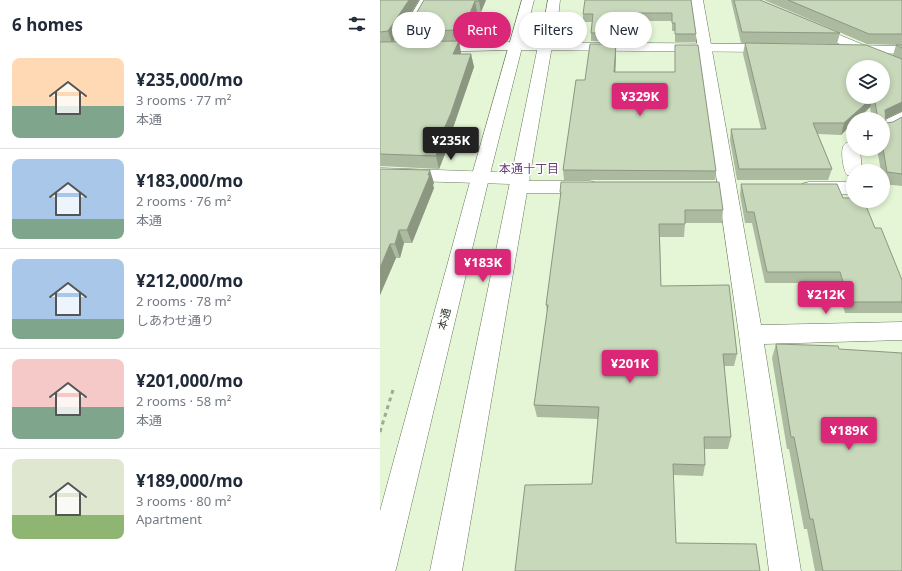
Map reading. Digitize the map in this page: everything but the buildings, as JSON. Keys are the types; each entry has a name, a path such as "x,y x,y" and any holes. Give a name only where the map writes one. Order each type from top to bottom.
{"street":[{"path":"419,12 426,0"},
{"name":"本通","path":"380,569 480,178 528,0"},
{"path":"552,12 554,0"},
{"path":"697,0 706,48 751,335 785,571"},
{"path":"800,22 902,66"},
{"path":"445,47 519,46"},
{"path":"587,47 785,48"},
{"path":"380,49 398,48"},
{"path":"446,571 545,48"},
{"path":"824,49 902,50"},
{"path":"890,124 902,116"},
{"path":"380,174 480,178 519,183 611,187"},
{"path":"790,188 846,188"},
{"path":"751,335 902,331"}],"district":[{"name":"本通十丁目","path":"529,169"}]}
